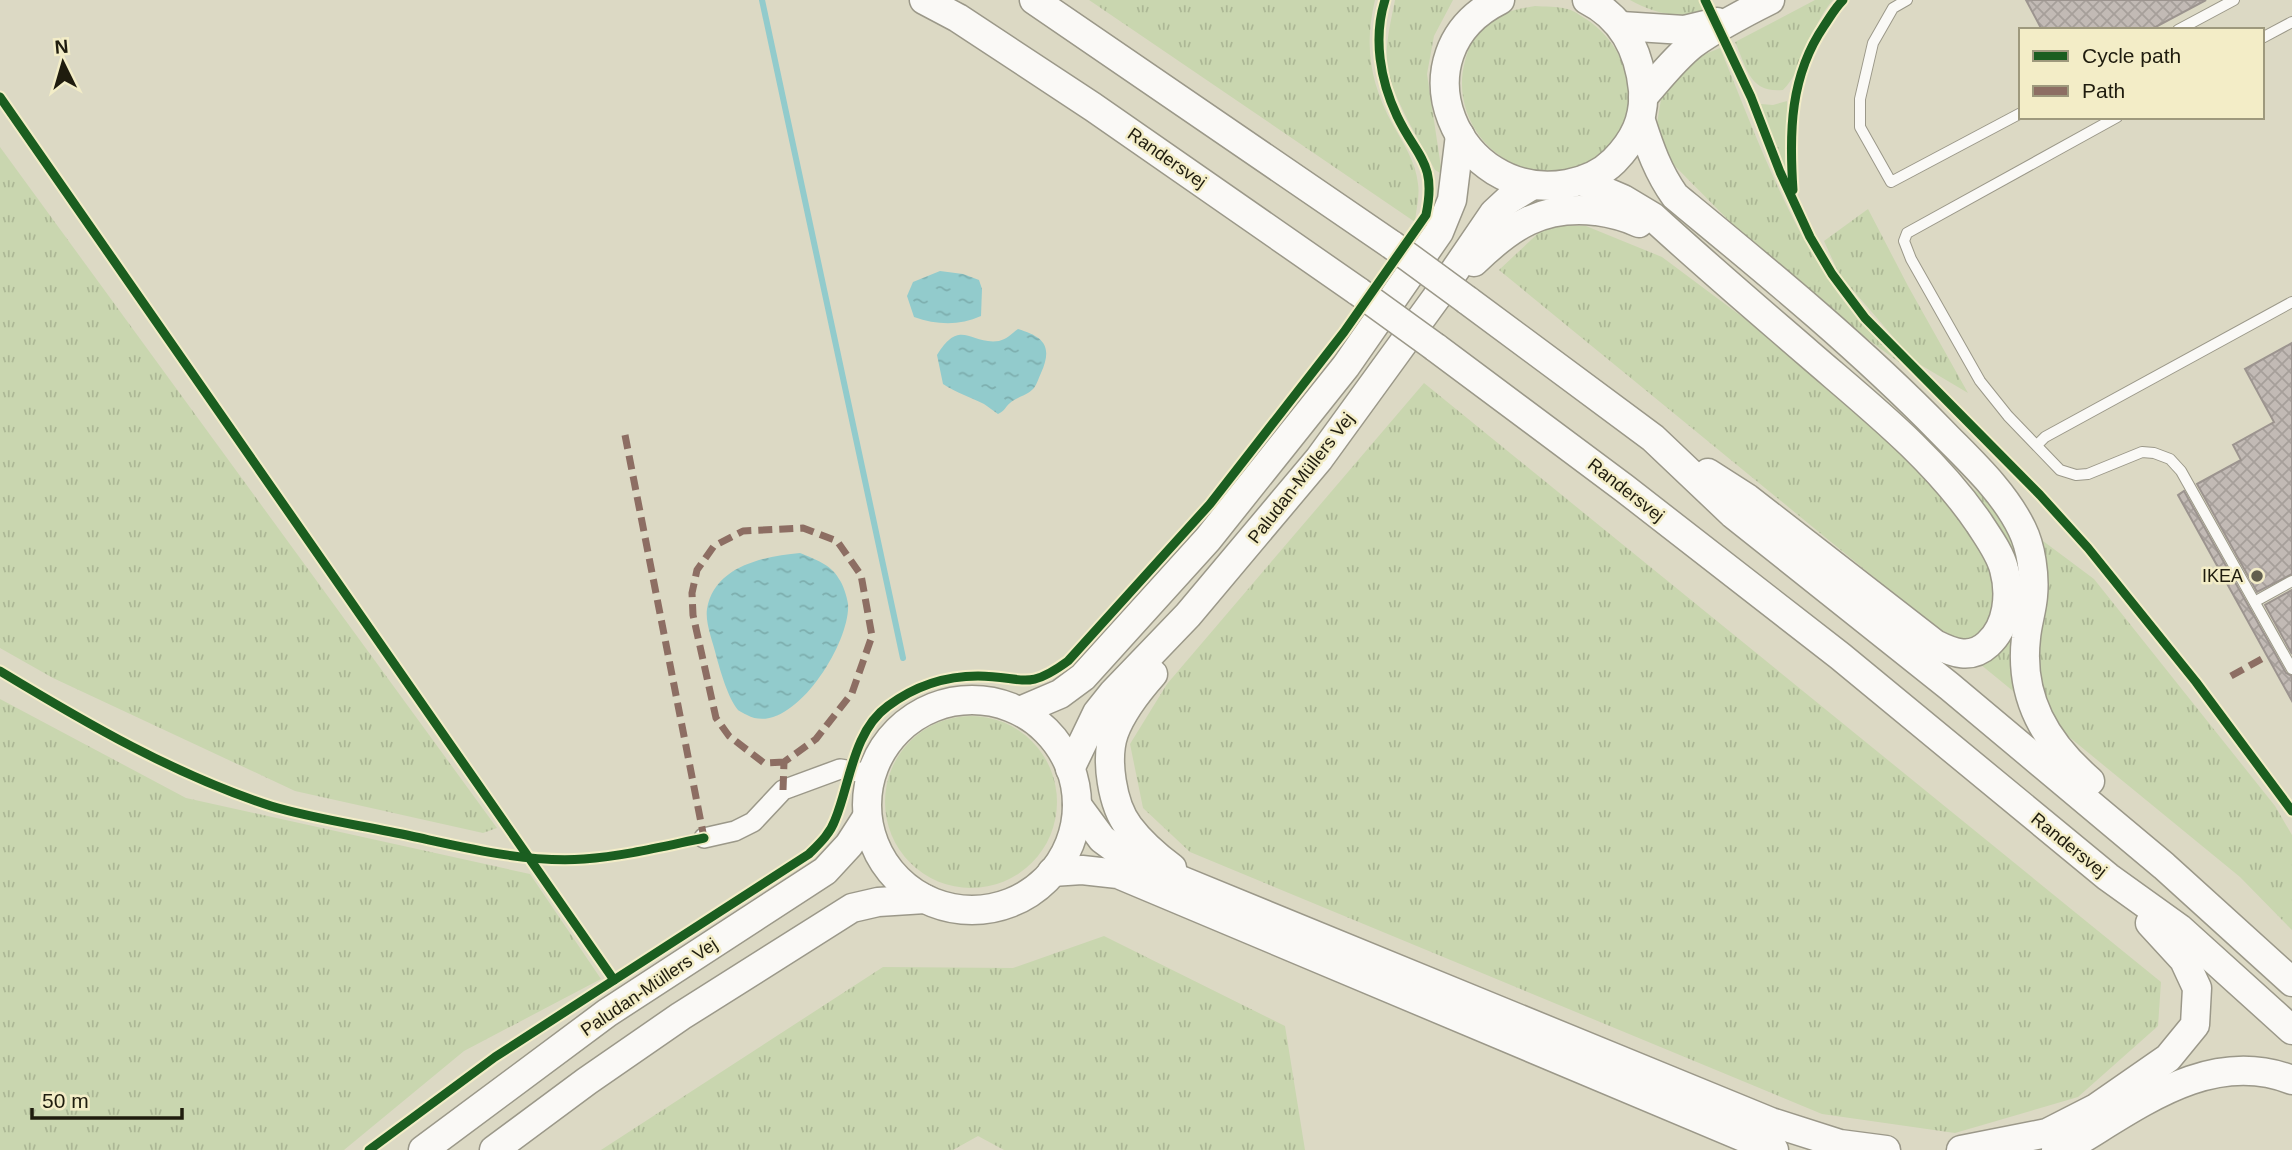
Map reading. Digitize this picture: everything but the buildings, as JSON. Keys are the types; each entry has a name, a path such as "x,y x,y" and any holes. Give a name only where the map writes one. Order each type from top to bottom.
{"main road":[{"name":"Randersvej","path":"924,0 958,18 1093,107 1359,292 1624,488 1840,656 2108,877 2179,928 2292,1030"},
{"path":"935,0 958,18"},
{"path":"1034,0 1392,245 1653,438 1747,498 1935,644 1963,654 1976,652 1987,646 1997,635 2005,617 2007,594 2004,569 1989,538 1960,496 1893,427 1653,217 1623,199 1581,181"},
{"path":"1500,0 1484,8 1461,30 1448,56 1444,87 1448,111 1460,135 1479,159 1497,174 1531,186 1554,186 1581,181 1608,167 1628,146 1642,109 1673,62 1693,45 1733,19 1770,0"},
{"path":"1587,0 1603,9 1621,26 1640,66 1642,109 1652,158 1675,196 1786,287 1918,407 1991,482 2005,501 2023,531 2032,563 2034,596 2025,638 2025,662 2035,709 2047,736 2083,775 2175,854 2217,913"},
{"path":"1621,26 1684,30 1733,19"},
{"name":"Paludan-Müllers Vej","path":"1020,711 1060,694 1083,677 1208,539 1346,366 1439,232 1452,200 1460,135"},
{"name":"Paludan-Müllers Vej","path":"1070,769 1097,713 1188,615 1319,459 1436,298 1493,213 1531,186"},
{"path":"1436,298 1498,238 1529,219 1554,212 1578,209 1634,221 1693,254"},
{"path":"1653,438 1733,514 1950,686 2217,913 2292,982"},
{"path":"1188,615 1165,661 1136,692 1114,734 1110,767 1115,795 1127,824 1149,850 1192,883"},
{"path":"960,700 991,701 1020,711 1041,725 1058,744 1070,769 1077,805 1074,829 1066,852 1052,872 1030,892 1003,905 973,910 943,906 925,899 892,874 875,847 867,817 866,795 871,774 884,746 904,724 931,708 960,700"},
{"path":"1077,805 1102,839 1129,859 1771,1122 1840,1144 1886,1150"},
{"name":"Paludan-Müllers Vej","path":"423,1150 607,1013 825,871 849,845 867,817"},
{"path":"1052,872 1082,870 1118,874 1774,1150"},
{"path":"1961,1150 2047,1133 2096,1108 2168,1058 2194,1025 2197,988 2184,960 2108,877"},
{"path":"494,1150 660,1031 852,908 878,902 925,899"},
{"path":"2056,1150 2072,1145 2162,1091 2203,1075 2242,1069 2292,1080"}],"street":[{"path":"704,838 735,831 753,822 783,790 840,769 871,774"}],"lane":[{"path":"1907,0 1893,8 1873,43 1860,99 1860,127 1891,182 2019,114"},
{"path":"2182,28 2234,0"},
{"path":"2264,37 2292,22"},
{"path":"2113,119 1907,233 1904,241 1911,259 1980,382 1993,400 2060,470 2076,475 2100,470 2142,452 2170,459 2181,471 2292,669"},
{"path":"2037,445 2045,437 2292,302"},
{"path":"2256,601 2292,581"}],"green space":[{"path":"1089,0 1375,0 1370,33 1371,64 1385,109 1415,168 1418,198 1415,222"},
{"path":"1395,0 1453,0 1434,36 1427,74 1442,174 1435,170 1414,133 1389,77 1387,49"},
{"path":"1630,0 1699,0 1703,10 1685,15 1666,14"},
{"path":"1815,0 1833,0 1825,10 1791,81 1783,90 1772,90 1756,83 1746,69 1735,42"},
{"path":"1535,6 1571,10 1597,27 1610,41 1627,76 1630,94 1622,131 1599,157 1573,169 1537,171 1516,165 1498,155 1483,140 1464,104 1462,83 1465,61 1476,35 1487,23 1500,15"},
{"path":"1720,48 1769,168 1813,255 1846,304 1900,363 1816,301 1756,248 1663,154 1656,130 1661,99 1673,79 1693,59"},
{"path":"1787,101 1786,179 1761,104 1773,105"},
{"path":"0,147 497,828 483,833 295,791 53,678 0,648"},
{"path":"1868,209 1968,393 1914,361 1839,274 1824,241"},
{"path":"1547,225 1586,226 1662,257 2094,579 2275,806 2292,835 2292,930 2240,877 1499,270"},
{"path":"1424,383 2161,982 2158,1026 2078,1097 1955,1133 1822,1114 1190,852 1143,808 1130,744 1167,684"},
{"path":"0,699 186,798 530,874 601,979 464,1051 344,1150 0,1150"},
{"path":"971,716 1004,722 1032,741 1051,769 1057,802 1051,835 1032,863 1004,882 971,888 938,882 910,863 891,835 885,802 891,769 910,741 938,722"},
{"path":"1104,936 1285,1026 1305,1150 1004,1150 978,1136 953,1150 601,1150 883,967 1013,968"}],"water":[{"path":"940,271 963,274 979,280 982,289 981,316 948,323 914,317 907,296 913,282"},
{"path":"1018,329 1034,335 1044,344 1045,364 1032,390 1008,404 1002,412 998,414 943,384 937,355 953,337 966,335 980,340 999,341"},
{"path":"800,553 832,569 842,584 848,604 840,641 829,663 799,701 782,713 764,719 747,715 734,705 728,691 710,632 707,609 719,583 730,573 771,557"}],"waterway":[{"path":"762,0 903,658"}],"marked path":[{"path":"625,435 704,838"},
{"path":"783,790 784,762 816,739 852,693 872,636 861,575 837,541 803,528 743,531 714,546 697,570 692,593 693,615 716,718 729,736 764,763 784,762"},
{"path":"2231,676 2267,656"}],"cycle path":[{"path":"369,1150 495,1057 809,854 833,825 854,759 867,729 876,717 898,699 942,680 966,676 1033,679 1054,671 1068,661 1210,504 1344,332 1426,215 1429,197 1427,171 1391,102 1380,59 1379,29 1385,0"},
{"path":"1705,0 1751,97 1780,172 1810,237 1832,274 1865,318 2040,495 2088,548 2196,682 2292,811"},
{"path":"1793,190 1791,147 1798,85 1813,45 1843,0"},
{"path":"0,97 614,980"},
{"path":"0,671 65,710 166,763 235,793 305,815 475,850 541,859 599,858 704,838"}],"place":[{"name":"IKEA","path":"2257,576"}]}
